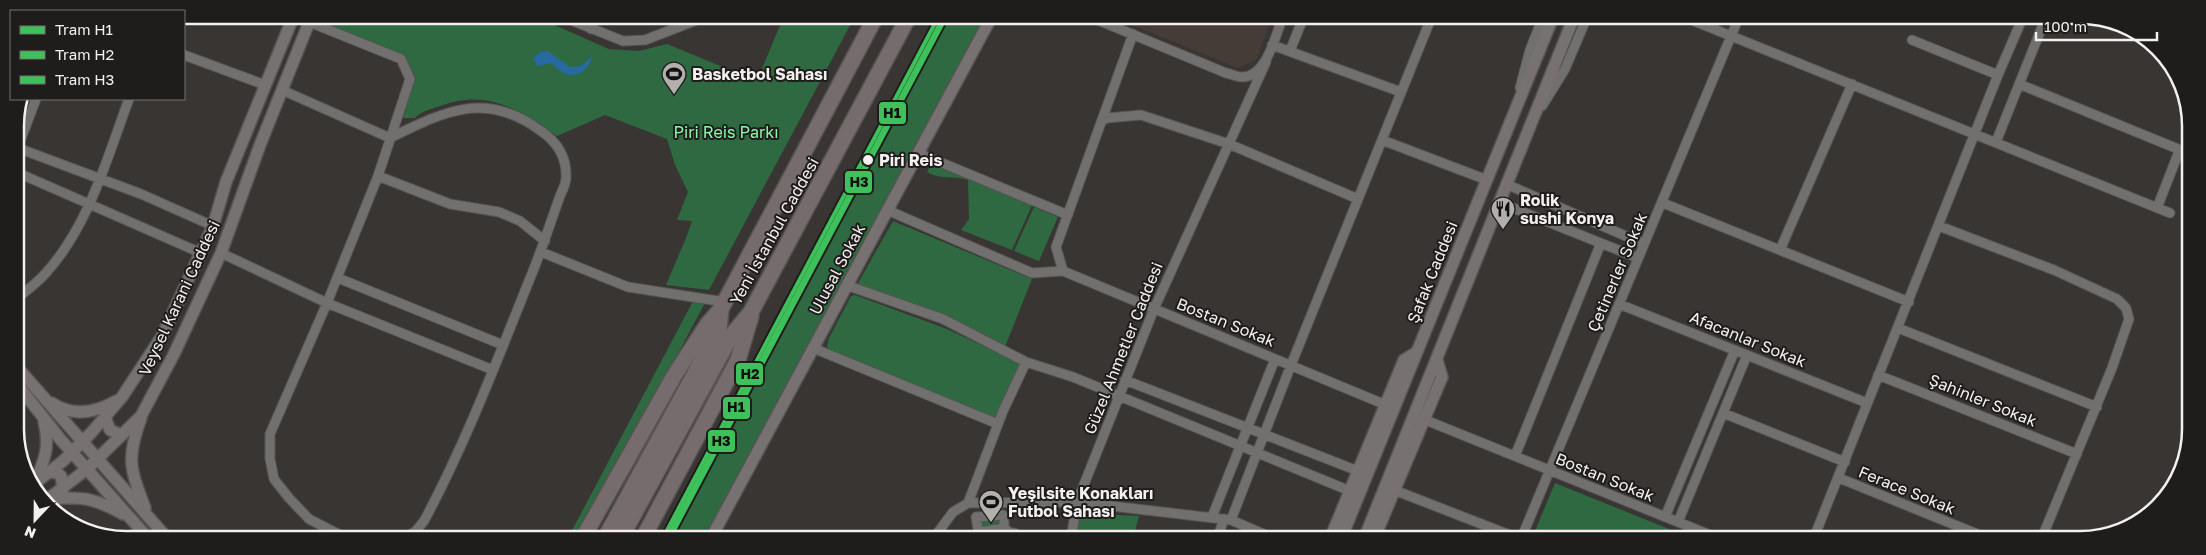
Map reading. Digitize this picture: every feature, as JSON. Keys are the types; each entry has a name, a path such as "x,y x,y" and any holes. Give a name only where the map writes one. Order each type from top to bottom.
{"highway":[{"name":"Yeni İstanbul Caddesi","path":"610,531 719,329 723,306 872,24"},
{"name":"Yeni İstanbul Caddesi","path":"625,531 731,336 752,312 905,24"},
{"path":"587,531 674,376 707,324 723,306"},
{"path":"647,531 738,360 746,338 752,312"}],"main road":[{"name":"Veysel Karani Caddesi","path":"72,453 122,397 162,336 213,226 226,182 290,24"},
{"name":"Veysel Karani Caddesi","path":"53,495 87,469 141,416 174,354 221,253 282,90 309,24"},
{"name":"Ulusal Sokak","path":"715,531 988,24"},
{"name":"Şafak Caddesi","path":"1344,531 1550,24"},
{"path":"1367,531 1571,24"},
{"path":"1535,61 1553,68"},
{"path":"1333,531 1404,360 1417,352"},
{"path":"1377,531 1442,376 1437,360"},
{"path":"24,375 161,531"},
{"path":"24,393 72,453 142,531"},
{"path":"44,398 56,406 72,412 86,412 97,410 122,397"},
{"path":"141,416 134,437 130,459 134,480 148,514"},
{"path":"105,417 110,430 122,435"},
{"path":"36,479 47,450 47,436 43,418"},
{"path":"38,481 72,453"},
{"path":"49,472 61,476 62,489"},
{"path":"60,499 85,497 106,504 133,520"}],"street":[{"path":"322,24 401,59 410,79 378,176 338,278 270,434 270,459 274,479 309,519 332,531"},
{"path":"581,24 623,41 645,40 686,24"},
{"path":"591,29 593,24"},
{"path":"1108,24 1226,73 1242,77 1252,74 1266,62"},
{"name":"Güzel Ahmetler Caddesi","path":"1072,531 1077,502 1154,309 1266,62 1280,24"},
{"path":"1290,51 1301,24"},
{"path":"1221,531 1257,453 1429,24"},
{"path":"1516,109 1530,50 1540,24"},
{"path":"1533,118 1554,88 1584,24"},
{"path":"1701,24 2170,213"},
{"name":"Çetinerler Sokak","path":"1525,531 1638,258 1663,203 1736,24"},
{"path":"1817,531 1878,374 1909,302 1974,133 2020,24"},
{"path":"1996,142 2043,24"},
{"path":"1063,271 1056,247 1133,34"},
{"path":"1912,40 1998,75"},
{"path":"1272,45 1402,92"},
{"path":"185,55 265,86"},
{"path":"1780,250 1852,84"},
{"path":"2019,84 2178,149 2157,208"},
{"path":"282,90 390,138"},
{"path":"24,129 36,100"},
{"path":"24,292 44,274 60,255 78,226 99,178 129,100"},
{"path":"390,138 434,116 487,106 510,113 534,125 554,140 564,158 566,180 545,241 465,438 424,521 416,531"},
{"path":"1102,121 1108,118 1141,115 1229,144 1358,199"},
{"path":"1382,140 1487,180"},
{"path":"24,152 99,178 213,226"},
{"path":"918,153 1068,215"},
{"path":"24,176 201,253"},
{"path":"378,176 450,204 499,212 520,221 545,241"},
{"path":"1506,184 1644,244"},
{"path":"1498,202 1638,258"},
{"path":"1663,203 1909,302"},
{"name":"Bostan Sokak","path":"887,210 1032,273 1063,271 1386,405"},
{"path":"1938,226 2054,270 2117,299 2126,308 2129,319 2097,407 2044,531"},
{"path":"1515,456 1601,243"},
{"path":"540,252 628,287 723,306"},
{"path":"221,253 327,303 493,370"},
{"path":"338,278 503,345"},
{"path":"846,285 943,319 1026,362 1073,377 1350,491"},
{"name":"Afacanlar Sokak","path":"1619,304 1867,403"},
{"path":"1898,328 2097,407"},
{"path":"813,348 998,424"},
{"path":"1666,517 1735,350"},
{"path":"1678,522 1747,355"},
{"path":"1212,518 1275,359"},
{"path":"968,503 998,424 1026,362"},
{"name":"Şahinler Sokak","path":"1878,374 2077,454"},
{"path":"1125,380 1358,472"},
{"path":"1723,413 1845,462"},
{"name":"Bostan Sokak","path":"1423,419 1700,531"},
{"name":"Ferace Sokak","path":"1839,478 1970,531"},
{"path":"1394,490 1500,531"},
{"path":"939,531 953,512 968,503 1077,502 1228,519 1256,531"},
{"path":"979,531 976,517 1003,514 1007,530 1002,531"}],"shaded area":[{"path":"1130,24 1270,24 1256,60 1238,68"}],"green space":[{"name":"Piri Reis Parkı","path":"318,24 552,24 609,49 639,51 667,44 745,76 761,71 781,24 851,24 709,290 666,285 692,221 677,220 688,192 675,165 667,139 605,115 557,136 516,110 502,104 474,99 440,106 424,112 415,118 403,118 413,83 402,59 317,26"},
{"path":"943,24 981,24 711,531 676,531 846,206 849,207 892,127 895,121 892,119"},
{"path":"933,160 1033,203 1012,250 961,230 969,219 968,180 937,176 927,172"},
{"path":"1034,207 1058,217 1039,261 1014,251"},
{"path":"893,221 1032,279 1005,347 862,290 858,283"},
{"path":"855,295 947,329 1018,362 1021,365 998,417 992,417 829,350 827,346 829,338 851,296"},
{"path":"693,301 705,303 629,445 580,531 572,531"},
{"path":"1555,483 1674,531 1535,531"},
{"path":"1080,513 1139,516 1135,531 1075,531"},
{"name":"Yeşilsite Konakları Futbol Sahası","path":"1002,516 1003,528 980,529 978,518"}],"water":[{"path":"541,52 549,52 570,67 580,66 591,56 592,58 585,70 569,75 560,71 551,63 537,66 533,58"}],"tram line":[{"name":"H2","path":"667,531 935,24"},
{"name":"H1","path":"671,531 940,24"},
{"name":"H3","path":"674,531 942,24"}],"place":[{"name":"Basketbol Sahası","path":"674,95"},
{"name":"Piri Reis","path":"868,160"},
{"name":"Rolik sushi Konya","path":"1503,230"},
{"name":"Yeşilsite Konakları Futbol Sahası","path":"991,523"}]}
